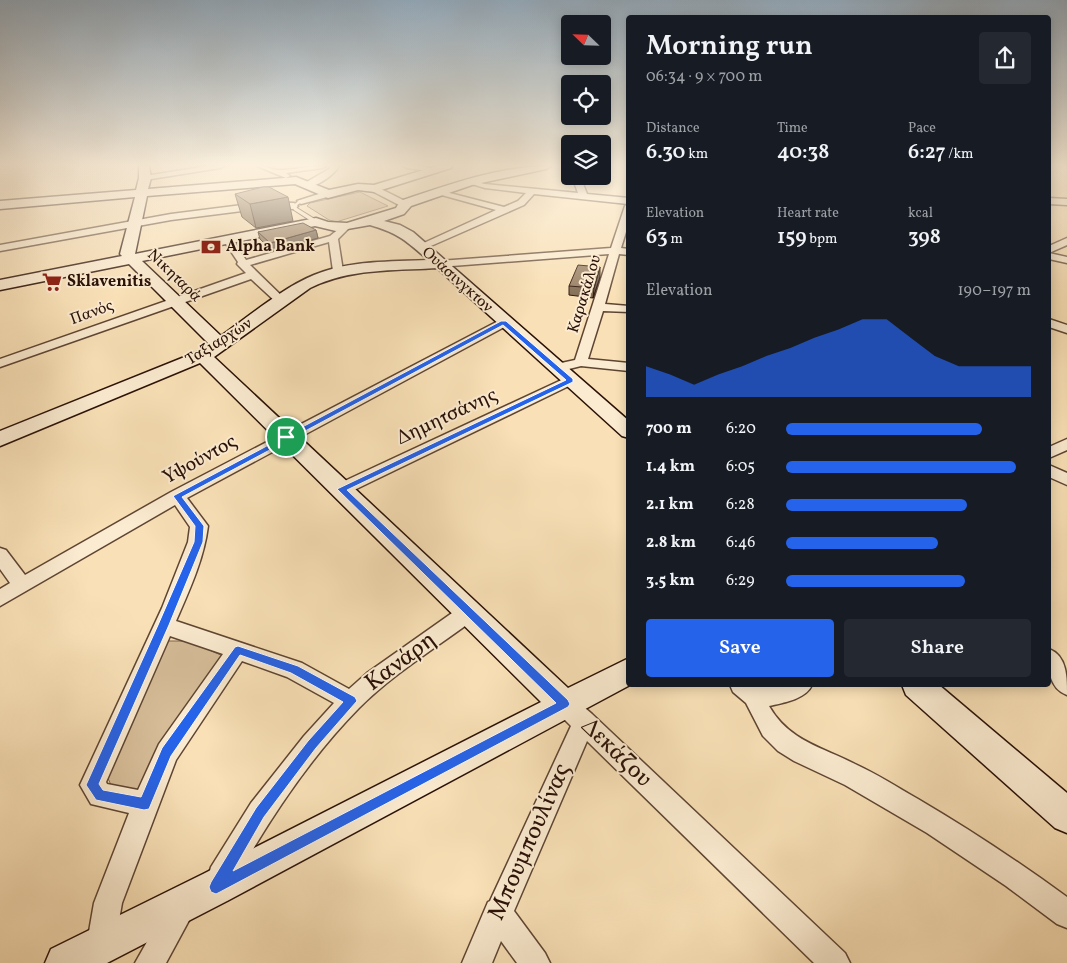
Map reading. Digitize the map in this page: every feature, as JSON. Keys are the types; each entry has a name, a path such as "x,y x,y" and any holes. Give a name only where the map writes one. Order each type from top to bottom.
{"main road":[{"name":"Νικηταρά","path":"136,211 127,254 174,301 211,350"},
{"path":"0,285 229,241 316,222 326,226 345,227 397,211"},
{"name":"Ουάσινγκτον","path":"368,220 402,231 626,429"},
{"name":"Ταξιαρχών","path":"0,439 211,350 313,280 338,271 439,264"},
{"name":"Δεκάζου","path":"211,350 286,437 574,713"},
{"path":"65,963 200,895 574,713 626,673"},
{"path":"919,687 1067,816"}],"street":[{"path":"0,248 133,223 221,211"},
{"path":"420,247 503,211"},
{"name":"Καρακάλου","path":"581,362 626,216"},
{"path":"242,264 333,238 345,227"},
{"path":"333,238 338,271"},
{"path":"229,241 242,264 281,301"},
{"path":"1051,249 1067,241"},
{"path":"439,264 615,251 626,252"},
{"path":"1051,256 1067,260"},
{"name":"Πανός","path":"0,363 252,275"},
{"path":"598,307 626,310"},
{"name":"Υψούντος","path":"0,598 177,496 504,322"},
{"path":"1051,324 1067,329"},
{"path":"557,368 581,362 626,367"},
{"name":"Δημητσάνης","path":"342,489 570,380"},
{"path":"1051,452 1067,444"},
{"path":"1051,471 1067,480"},
{"path":"144,804 100,795 92,785 190,565 200,530 177,496"},
{"path":"0,555 22,585"},
{"name":"Κανάρη","path":"150,963 312,744 351,701 375,680 469,612"},
{"path":"164,625 294,670 351,701"},
{"path":"100,945 108,903 144,804 166,752 238,650"},
{"path":"1051,661 1067,685"},
{"path":"748,691 768,697 797,687"},
{"path":"748,691 763,718 785,743 819,762 852,774 946,830 1022,880 1067,914"},
{"name":"Μπουμπουλίνας","path":"477,963 574,713"},
{"name":"Δεκάζου","path":"574,713 835,963"},
{"path":"498,912 535,963"}],"lane":[{"path":"297,211 316,222"}],"shaded area":[{"path":"315,211 372,211 336,222"},
{"path":"167,641 189,641 223,656 140,789 127,791 111,785 107,776"}],"building":[{"path":"303,223 316,230 270,243 258,232"},
{"path":"578,265 600,267 594,288 569,286"}],"place":[{"name":"Alpha Bank","path":"211,247"},
{"name":"Sklavenitis","path":"52,282"}],"route":[{"path":"504,322 570,380 342,489 564,704 216,887 260,812 312,744 351,701 294,670 238,650 166,752 144,804 100,795 92,785 164,625 198,542 199,526 177,496 286,437 504,322"}]}
